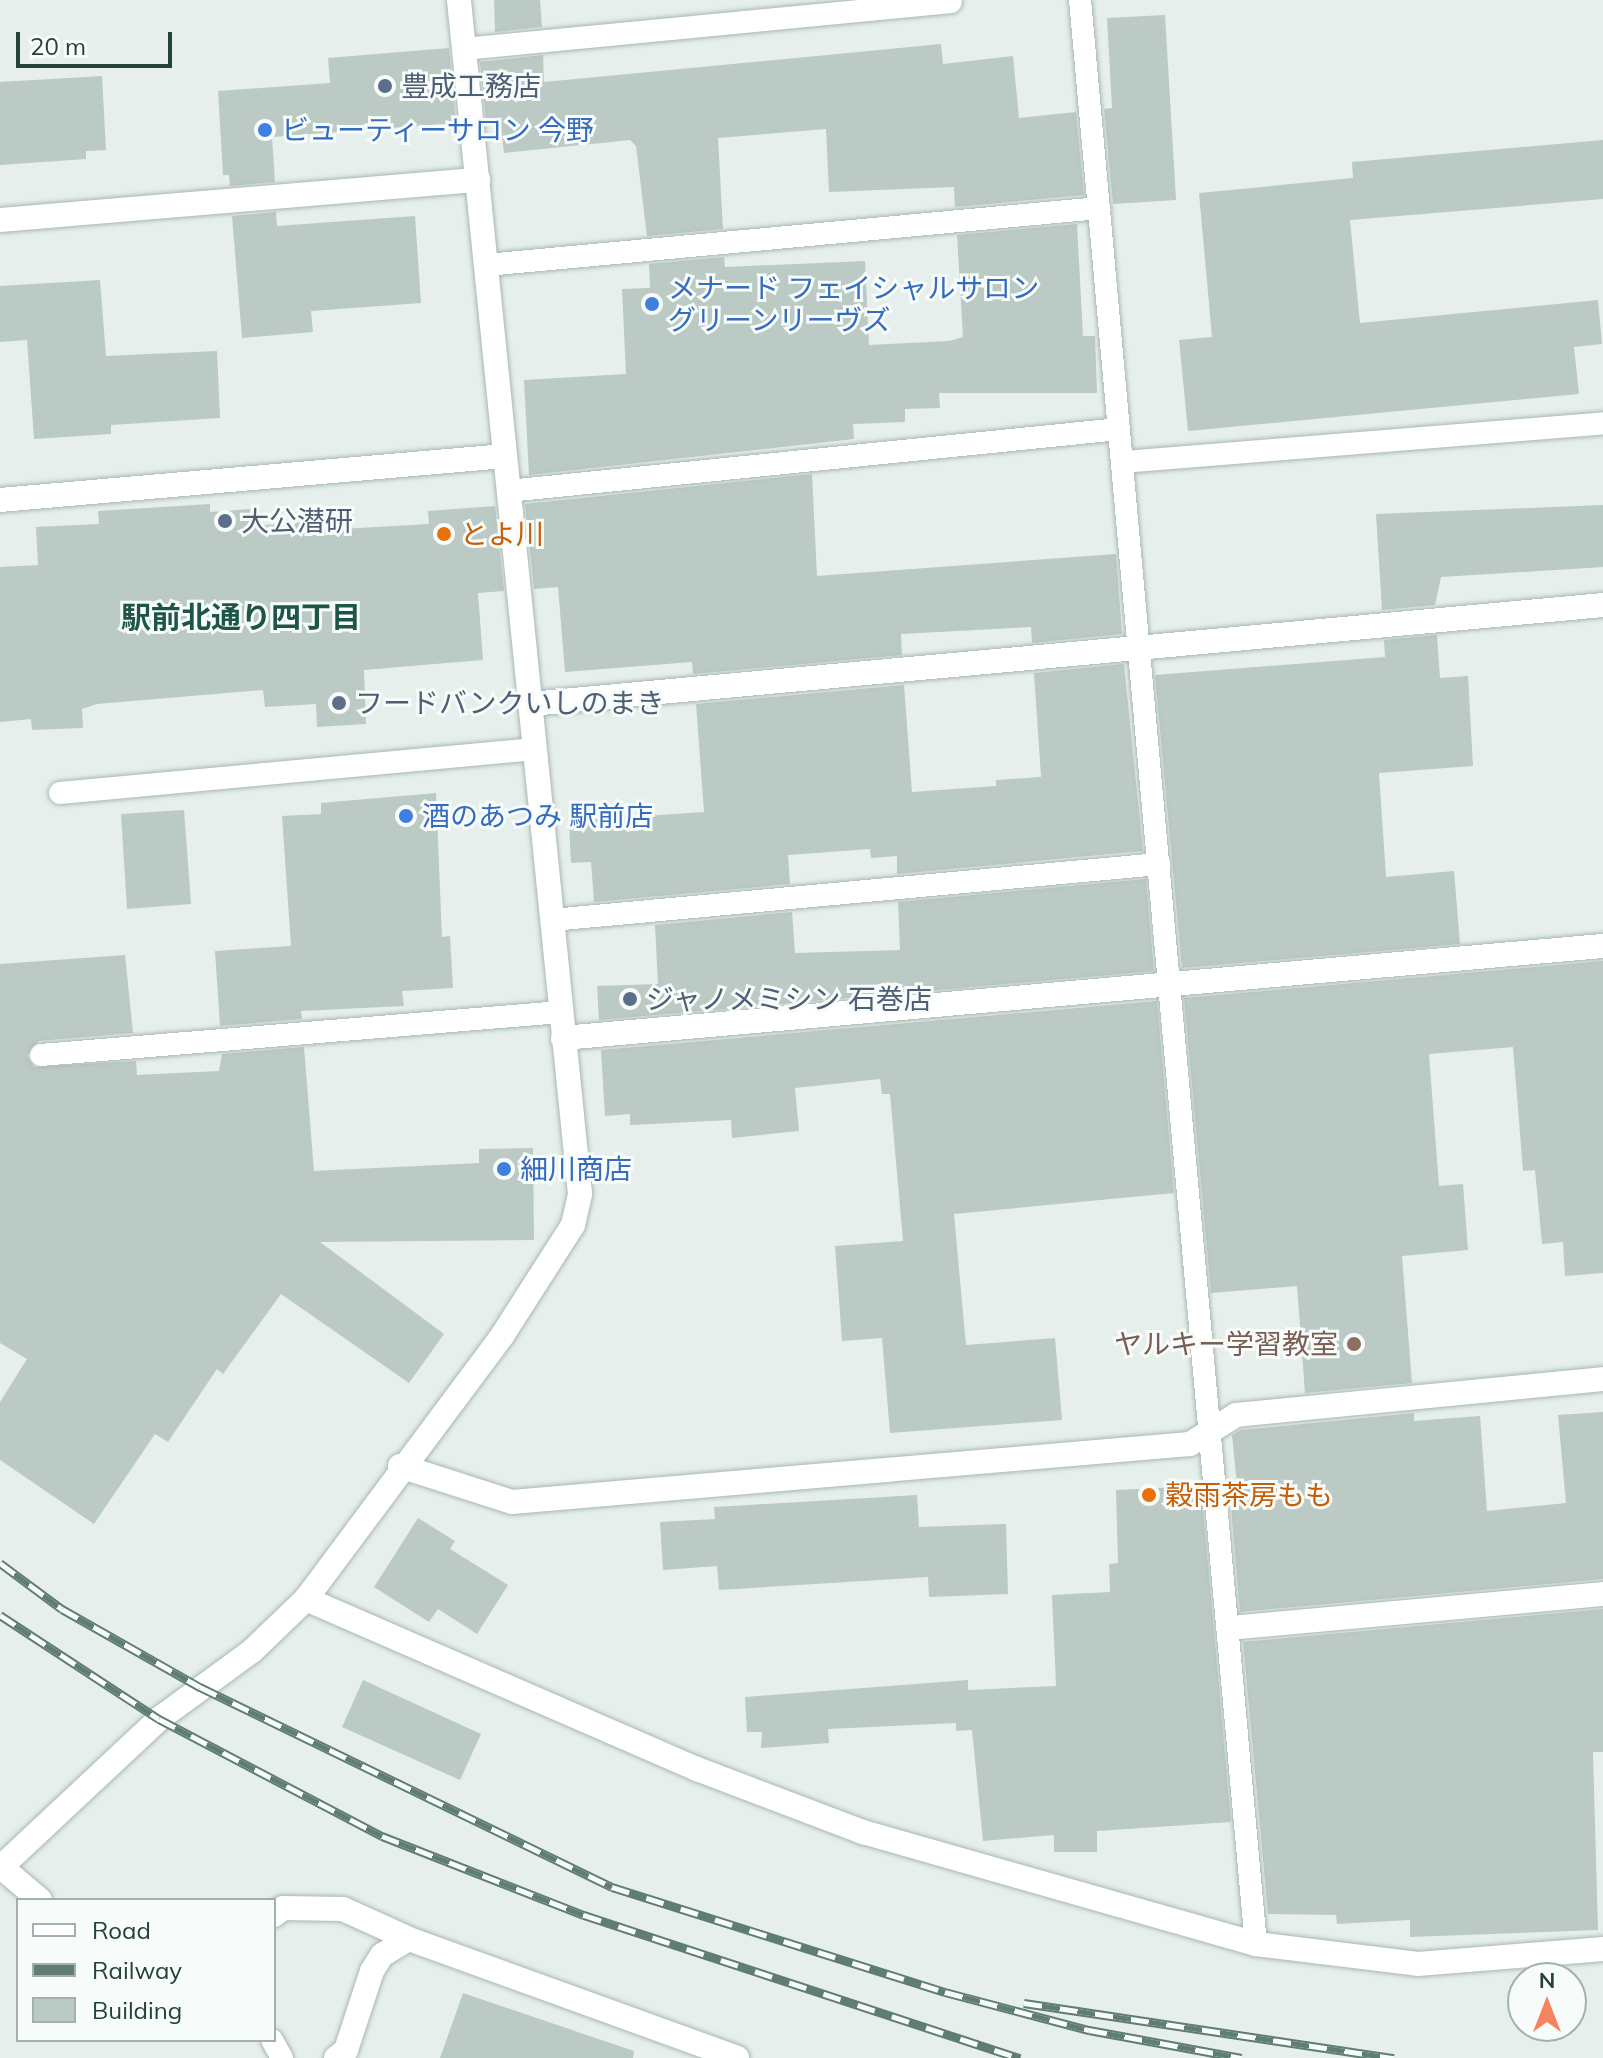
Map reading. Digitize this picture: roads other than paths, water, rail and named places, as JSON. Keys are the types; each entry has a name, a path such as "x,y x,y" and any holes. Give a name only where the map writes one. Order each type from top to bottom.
{"street":[{"path":"38,1898 1,1867 159,1719 252,1651 306,1599 400,1466 502,1336 573,1225 580,1194 459,0"},
{"path":"0,220 478,180"},
{"path":"0,500 505,456"},
{"path":"530,704 1603,605"},
{"path":"563,1038 1603,946"},
{"path":"400,1466 512,1502 1190,1444 1236,1415 1603,1379"},
{"path":"1229,1628 1603,1594"},
{"path":"306,1599 697,1769 863,1832 1256,1944 1418,1964 1603,1949"},
{"path":"276,1913 283,1908 343,1909 409,1939 737,2058"},
{"path":"336,2058 346,2050 372,1971 382,1955 409,1939"}],"lane":[{"path":"1080,0 1256,1944"},
{"path":"464,49 786,9 951,2"},
{"path":"486,265 1099,208"},
{"path":"1123,462 1603,423"},
{"path":"508,491 1119,429"},
{"path":"60,793 535,749"},
{"path":"552,920 1159,864"},
{"path":"41,1055 561,1012"}],"railway":[{"path":"0,1563 62,1609 200,1687 612,1887 945,1992 1089,2030 1241,2058"},
{"path":"0,1615 159,1719 382,1836 584,1915 1020,2058"},
{"path":"1024,2003 1394,2058"}],"place":[{"name":"豊成工務店","path":"385,86"},
{"name":"ビューティーサロン 今野","path":"265,130"},
{"name":"メナード フェイシャルサロン グリーンリーヴズ","path":"652,304"},
{"name":"大公潜研","path":"225,521"},
{"name":"とよ川","path":"444,534"},
{"name":"フードバンクいしのまき","path":"339,703"},
{"name":"酒のあつみ 駅前店","path":"406,816"},
{"name":"ジャノメミシン 石巻店","path":"630,999"},
{"name":"細川商店","path":"504,1169"},
{"name":"ヤルキー学習教室","path":"1354,1344"},
{"name":"穀雨茶房もも","path":"1149,1495"}],"district":[{"name":"駅前北通り四丁目","path":"241,617"}]}
